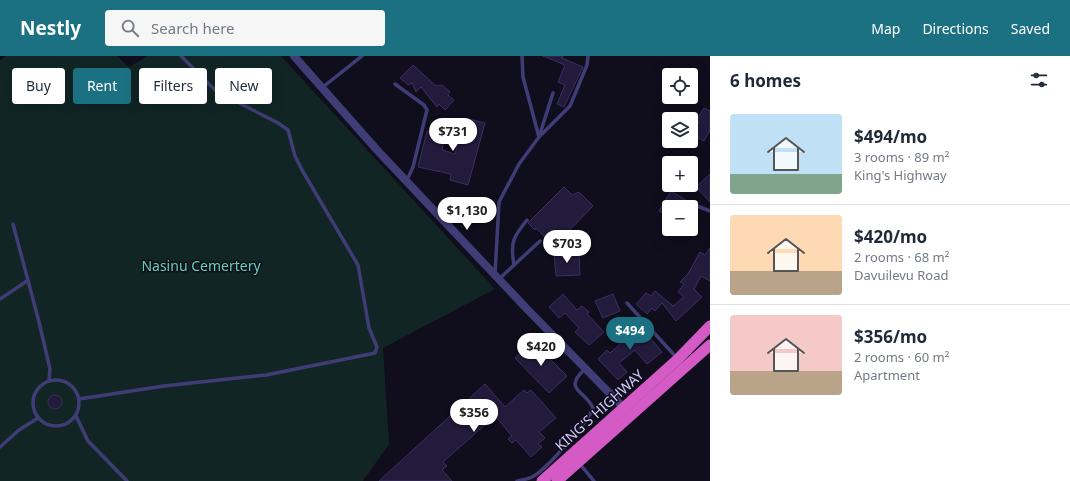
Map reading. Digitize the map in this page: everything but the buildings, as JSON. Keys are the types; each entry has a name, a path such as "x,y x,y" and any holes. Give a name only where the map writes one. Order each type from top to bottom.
{"highway":[{"name":"KING'S HIGHWAY","path":"556,481 578,462 628,412 710,326"},
{"name":"KING'S HIGHWAY","path":"542,481 710,345"}],"street":[{"path":"294,56 406,181 628,412"}],"lane":[{"path":"79,399 164,386 266,375 375,354 377,347 369,328 358,265 295,156 288,130 278,123 216,90 181,56"},
{"path":"322,88 362,56"},
{"path":"522,56 523,77 539,137"},
{"path":"497,277 499,202 519,164 539,137 570,106 588,56"},
{"path":"395,84 424,105 427,110 413,167 406,181"},
{"path":"539,137 553,93"},
{"path":"698,206 710,211"},
{"path":"514,265 512,243 515,235 527,220"},
{"path":"13,224 27,281 34,299 50,369 49,380"},
{"path":"497,277 514,265 540,241"},
{"path":"0,299 27,281"},
{"path":"627,304 678,359"},
{"path":"517,481 536,475 580,429 591,414 593,408 590,402 576,389 575,383 576,378 586,369"},
{"path":"49,380 60,380 71,384 75,388 79,399 79,408 76,416 70,422 59,426 47,425 38,418 32,405 34,394 40,386 49,380"},
{"path":"76,416 88,441 127,481"},
{"path":"0,447 19,430 38,418"},
{"path":"578,462 594,481"}],"green space":[{"name":"Nasinu Cemertery","path":"6,56 117,56 129,67 147,56 281,56 495,289 383,348 389,444 363,481 0,481 0,60"}]}
